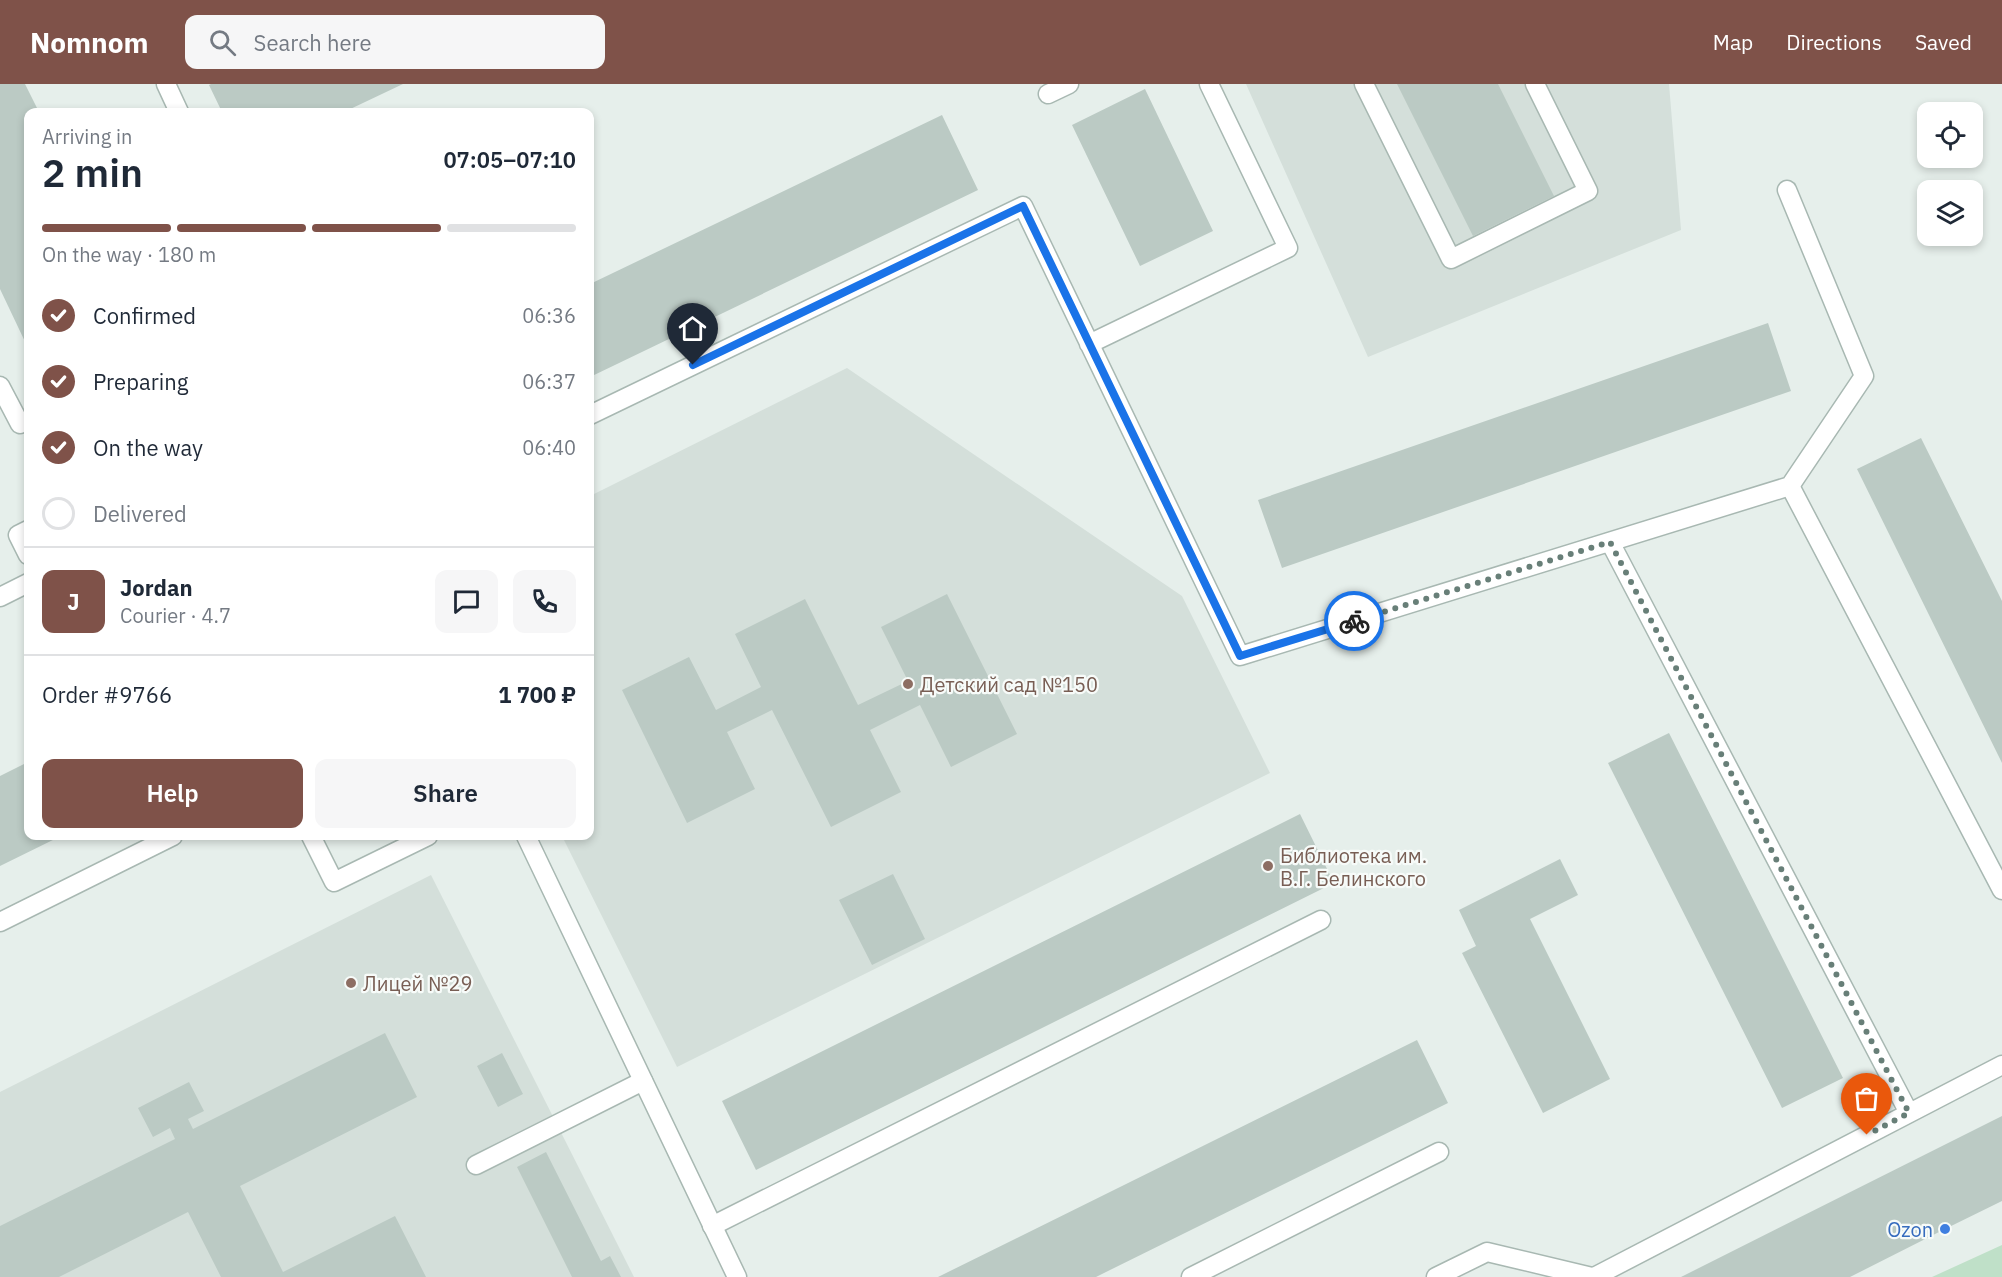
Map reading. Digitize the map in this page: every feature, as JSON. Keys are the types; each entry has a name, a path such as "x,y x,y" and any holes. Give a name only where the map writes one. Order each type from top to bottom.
{"street":[{"path":"166,84 177,108"},
{"path":"1048,94 1069,84"},
{"path":"1089,344 1288,248 1209,84"},
{"path":"1364,84 1451,259 1588,191 1535,84"},
{"path":"594,413 1023,206 1240,656 1791,486 1864,376 1787,190"},
{"path":"0,386 20,424 24,422"},
{"path":"1791,486 2002,890"},
{"path":"24,532 18,535 24,547"},
{"path":"1610,542 1909,1113"},
{"path":"0,597 24,585"},
{"path":"0,922 165,840"},
{"path":"313,840 334,882 420,840"},
{"path":"527,840 737,1277"},
{"path":"712,1226 1321,920"},
{"path":"1436,1277 1487,1251 1593,1277 2002,1065"},
{"path":"476,1165 643,1081"},
{"path":"1191,1277 1439,1152"}],"shaded area":[{"path":"1246,84 1669,84 1681,230 1368,357"},
{"name":"Детский сад №150","path":"847,368 1182,596 1270,773 677,1067 564,840 594,840 594,494"},
{"name":"Лицей №29","path":"431,875 634,1277 0,1277 0,1092"}],"green space":[{"path":"2002,1245 2002,1277 1932,1277"}],"building":[{"path":"0,84 25,84 37,108 24,108 24,340 0,289"},
{"path":"403,84 352,108 220,108 209,85"},
{"path":"1397,84 1498,84 1554,196 1473,236"},
{"path":"1145,89 1213,231 1140,266 1072,125"},
{"path":"942,115 978,190 594,375 594,282"},
{"path":"1768,323 1791,391 1282,568 1258,500"},
{"path":"1921,438 2002,601 2002,763 1857,469"},
{"path":"947,594 1017,734 951,767 920,705 870,730 901,792 831,827 772,710 727,732 755,789 687,823 622,690 689,657 716,710 761,687 735,634 805,599 858,705 908,681 881,627"},
{"path":"1669,733 1843,1078 1782,1108 1608,763"},
{"path":"24,764 24,840 53,840 0,866 0,776"},
{"path":"1300,814 1334,883 756,1170 722,1101"},
{"path":"1560,859 1578,895 1530,919 1610,1079 1543,1113 1462,953 1476,946 1459,910"},
{"path":"893,874 925,939 872,965 839,900"},
{"path":"385,1033 417,1097 240,1186 283,1272 395,1216 426,1277 221,1277 188,1212 59,1277 0,1277 0,1226 175,1139 170,1128 153,1137 138,1108 189,1082 204,1111 188,1119 193,1129"},
{"path":"1417,1040 1448,1103 1096,1277 938,1277"},
{"path":"502,1053 523,1094 498,1107 477,1066"},
{"path":"2002,1116 2002,1201 1850,1277 1681,1277"},
{"path":"546,1152 601,1261 610,1256 621,1277 572,1277 517,1167"}],"way so far":[{"path":"1354,621 1610,542 1909,1113 1867,1135"}],"place":[{"name":"Детский сад №150","path":"908,684"},
{"name":"Библиотека им. В.Г. Белинского","path":"1268,866"},
{"name":"Лицей №29","path":"351,983"},
{"name":"Ozon","path":"1945,1229"}],"route":[{"path":"693,365 1023,206 1240,656 1354,621"}]}
